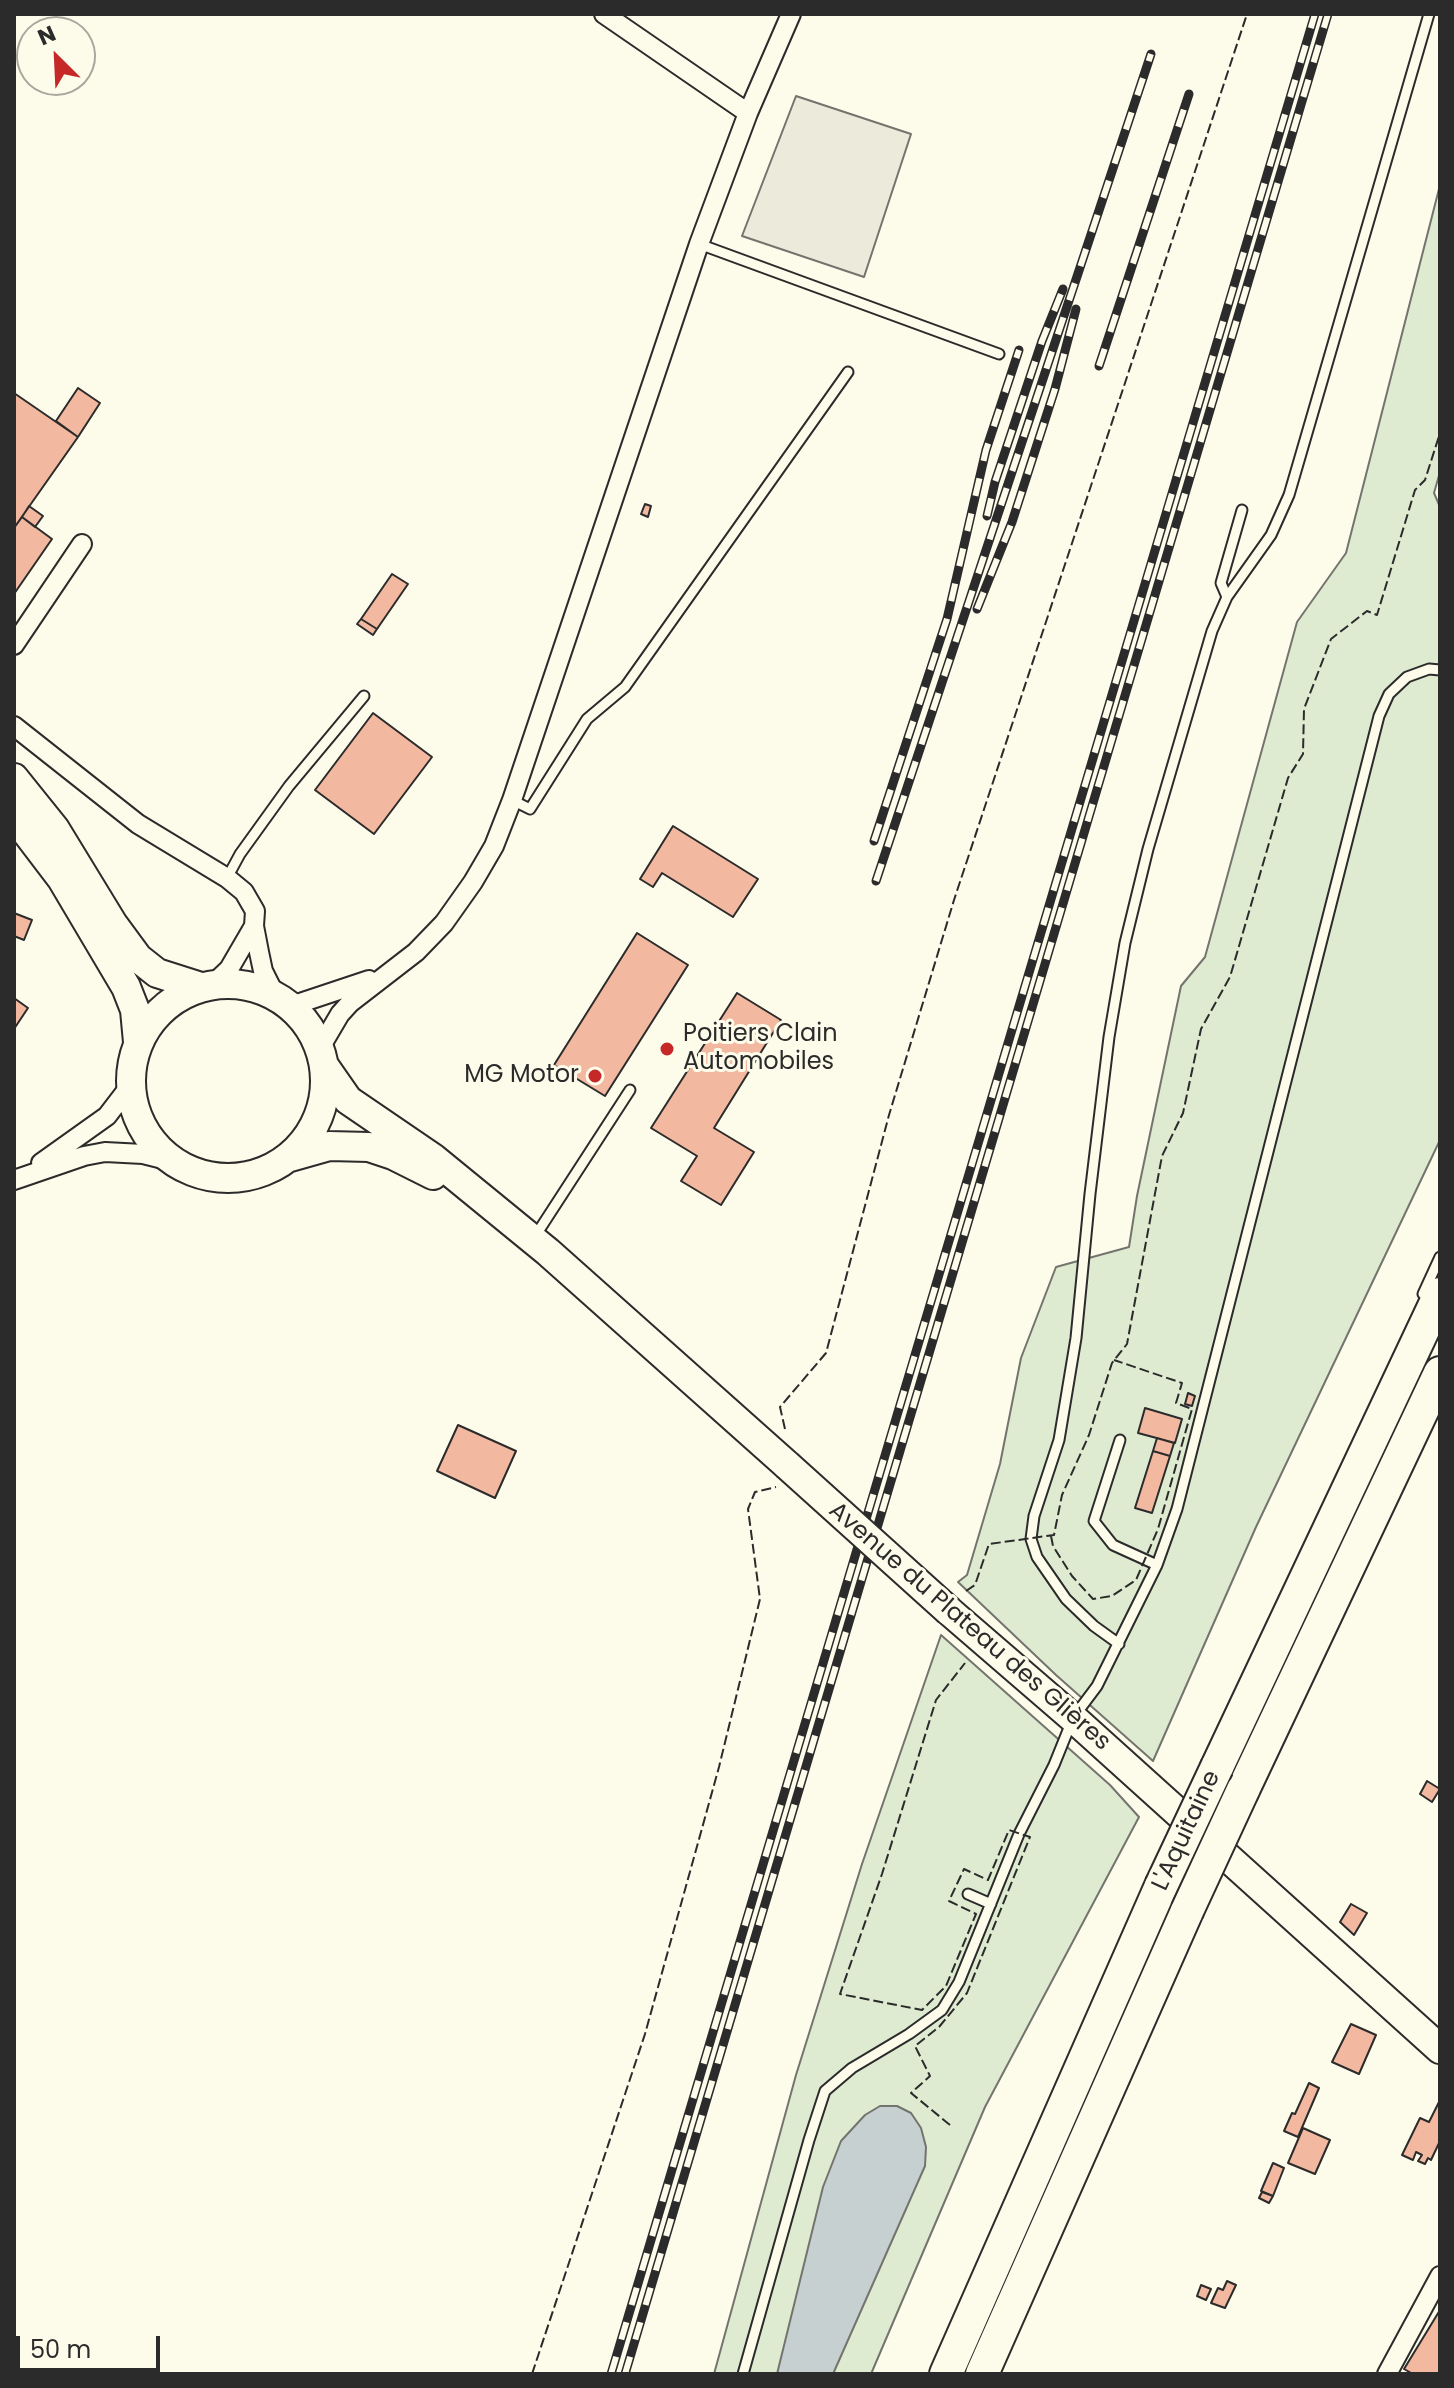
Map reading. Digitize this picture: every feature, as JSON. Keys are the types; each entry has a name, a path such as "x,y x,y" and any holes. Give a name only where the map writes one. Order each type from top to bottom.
{"highway":[{"name":"L'Aquitaine","path":"946,2374 1161,1886 1350,1483 1428,1301"},
{"name":"L'Aquitaine","path":"982,2374 1187,1911 1440,1373"}],"main road":[{"path":"14,778 55,829 113,924 138,958 157,973 207,985 245,984 283,1000 308,1025 322,1058 324,1101 316,1121 290,1157 268,1170 244,1177 206,1176 171,1161 142,1128 133,1108 131,1064 138,1042 153,1017 175,999 207,985"},
{"path":"14,816 62,879 126,987 135,1010 138,1042"},
{"name":"Avenue du Plateau des Glières","path":"322,1058 348,1100 433,1158 533,1239 1073,1718 1440,2049"},
{"name":"Avenue du Plateau des Glières","path":"290,1157 329,1146 369,1147 425,1171 494,1209"}],"street":[{"path":"604,14 748,113"},
{"path":"322,1058 340,1014 416,952 444,923 494,846 699,244 748,113 791,14"},
{"path":"14,645 82,544"},
{"path":"14,726 138,824 227,878 251,901 263,971 283,1000 328,996 386,974"},
{"path":"207,985 236,959 254,926"},
{"path":"20,1177 107,1116 130,1086"},
{"path":"20,1177 105,1152 143,1154 171,1161"},
{"path":"1387,2374 1440,2276"}],"lane":[{"path":"1119,1644 1094,1626 1066,1599 1037,1557 1031,1539 1034,1516 1059,1440 1076,1338 1103,1084 1125,943 1148,849 1212,631 1227,597 1271,535 1289,495 1429,14"},
{"path":"699,244 999,354"},
{"path":"512,800 530,809 587,719 625,687 848,372"},
{"path":"1227,597 1221,583 1242,510"},
{"path":"743,2374 825,2091 852,2068 942,2010 959,1982 1019,1834 1054,1765 1073,1718 1097,1686 1157,1565 1177,1509 1379,716 1389,694 1407,677 1429,669 1440,670"},
{"path":"227,878 240,854 289,786 364,696"},
{"path":"533,1239 630,1090"},
{"path":"1428,1301 1440,1257"},
{"path":"1350,1483 1394,1365"},
{"path":"1120,1440 1094,1521 1113,1545 1157,1565"},
{"path":"968,1894 991,1904"}],"green space":[{"path":"1440,185 1440,472 1434,493 1440,507 1440,1140 1256,1527 1153,1761 958,1582 967,1575 1000,1464 1021,1358 1056,1267 1129,1247 1181,986 1205,957 1297,622 1346,553"},
{"path":"941,1635 1110,1785 1139,1817 985,2107 871,2374 714,2374 796,2075 862,1864"}],"shaded area":[{"path":"796,96 911,134 864,277 742,236"},
{"path":"880,2106 897,2106 911,2113 921,2128 926,2147 925,2166 833,2374 777,2374 823,2187 841,2141 865,2115"}],"building":[{"path":"78,388 100,403 78,437 56,421"},
{"path":"14,393 78,437 14,528"},
{"path":"645,504 651,506 648,517 641,514"},
{"path":"29,506 43,516 35,527 22,517"},
{"path":"22,517 52,539 14,594 14,528"},
{"path":"392,574 408,584 377,629 361,619"},
{"path":"361,619 377,629 373,635 357,624"},
{"path":"373,713 432,757 374,834 315,790"},
{"path":"673,826 758,879 733,917 662,873 653,887 640,879"},
{"path":"14,913 32,920 24,940 14,936"},
{"path":"637,933 688,965 605,1096 554,1065"},
{"path":"737,993 781,1020 714,1128 754,1152 721,1205 681,1181 697,1156 651,1128"},
{"path":"14,998 28,1008 14,1029"},
{"path":"1188,1393 1195,1396 1192,1406 1185,1404"},
{"path":"1145,1408 1182,1419 1175,1443 1138,1433"},
{"path":"458,1425 516,1451 495,1498 437,1471"},
{"path":"1157,1438 1174,1443 1170,1456 1153,1451"},
{"path":"1153,1451 1170,1456 1152,1513 1135,1508"},
{"path":"1427,1781 1440,1789 1432,1802 1420,1794"},
{"path":"1351,1904 1367,1913 1354,1935 1340,1922"},
{"path":"1351,2024 1376,2035 1359,2074 1332,2062"},
{"path":"1309,2083 1319,2088 1298,2137 1284,2131"},
{"path":"1440,2100 1440,2141 1431,2160 1428,2158 1425,2164 1418,2161 1422,2155 1416,2152 1413,2160 1402,2155 1420,2118 1429,2122"},
{"path":"1303,2128 1330,2140 1315,2174 1288,2163"},
{"path":"1273,2163 1284,2168 1273,2196 1261,2191"},
{"path":"1262,2192 1273,2196 1269,2203 1259,2198"},
{"path":"1227,2281 1236,2285 1225,2308 1211,2303 1218,2288 1223,2290"},
{"path":"1201,2285 1211,2289 1206,2300 1197,2296"},
{"path":"1440,2310 1440,2374 1413,2374 1404,2369"}],"railway":[{"path":"611,2374 1315,14"},
{"path":"625,2374 1328,14"},
{"path":"876,881 1151,54"},
{"path":"1099,366 1189,94"},
{"path":"987,516 995,482 1042,341 1063,289"},
{"path":"977,609 1012,522 1055,389 1076,309"},
{"path":"874,841 947,619 986,450 1019,350"}],"fence":[{"path":"785,1429 780,1407 826,1353 889,1115 954,900 1247,14"},
{"path":"966,1591 975,1585 989,1544 1054,1535 1062,1495 1089,1435 1112,1363 1127,1344 1162,1156 1183,1113 1201,1029 1230,977 1288,778 1303,754 1304,709 1331,639 1367,611 1377,615 1415,490 1425,480 1440,433"},
{"path":"1051,1536 1053,1546 1072,1576 1093,1599 1112,1596 1136,1580 1158,1529 1192,1409 1176,1403 1182,1383 1114,1360"},
{"path":"532,2374 645,2034 719,1767 760,1599 748,1509 755,1492 776,1487"},
{"path":"950,2125 911,2093 930,2076 915,2046 939,2027 967,1993 1030,1837 1009,1830 988,1880 964,1869 949,1901 976,1914 946,1986 922,2010 840,1994 882,1874 936,1700 965,1663"}],"place":[{"name":"Poitiers Clain Automobiles","path":"667,1049"},
{"name":"MG Motor","path":"595,1076"}]}
